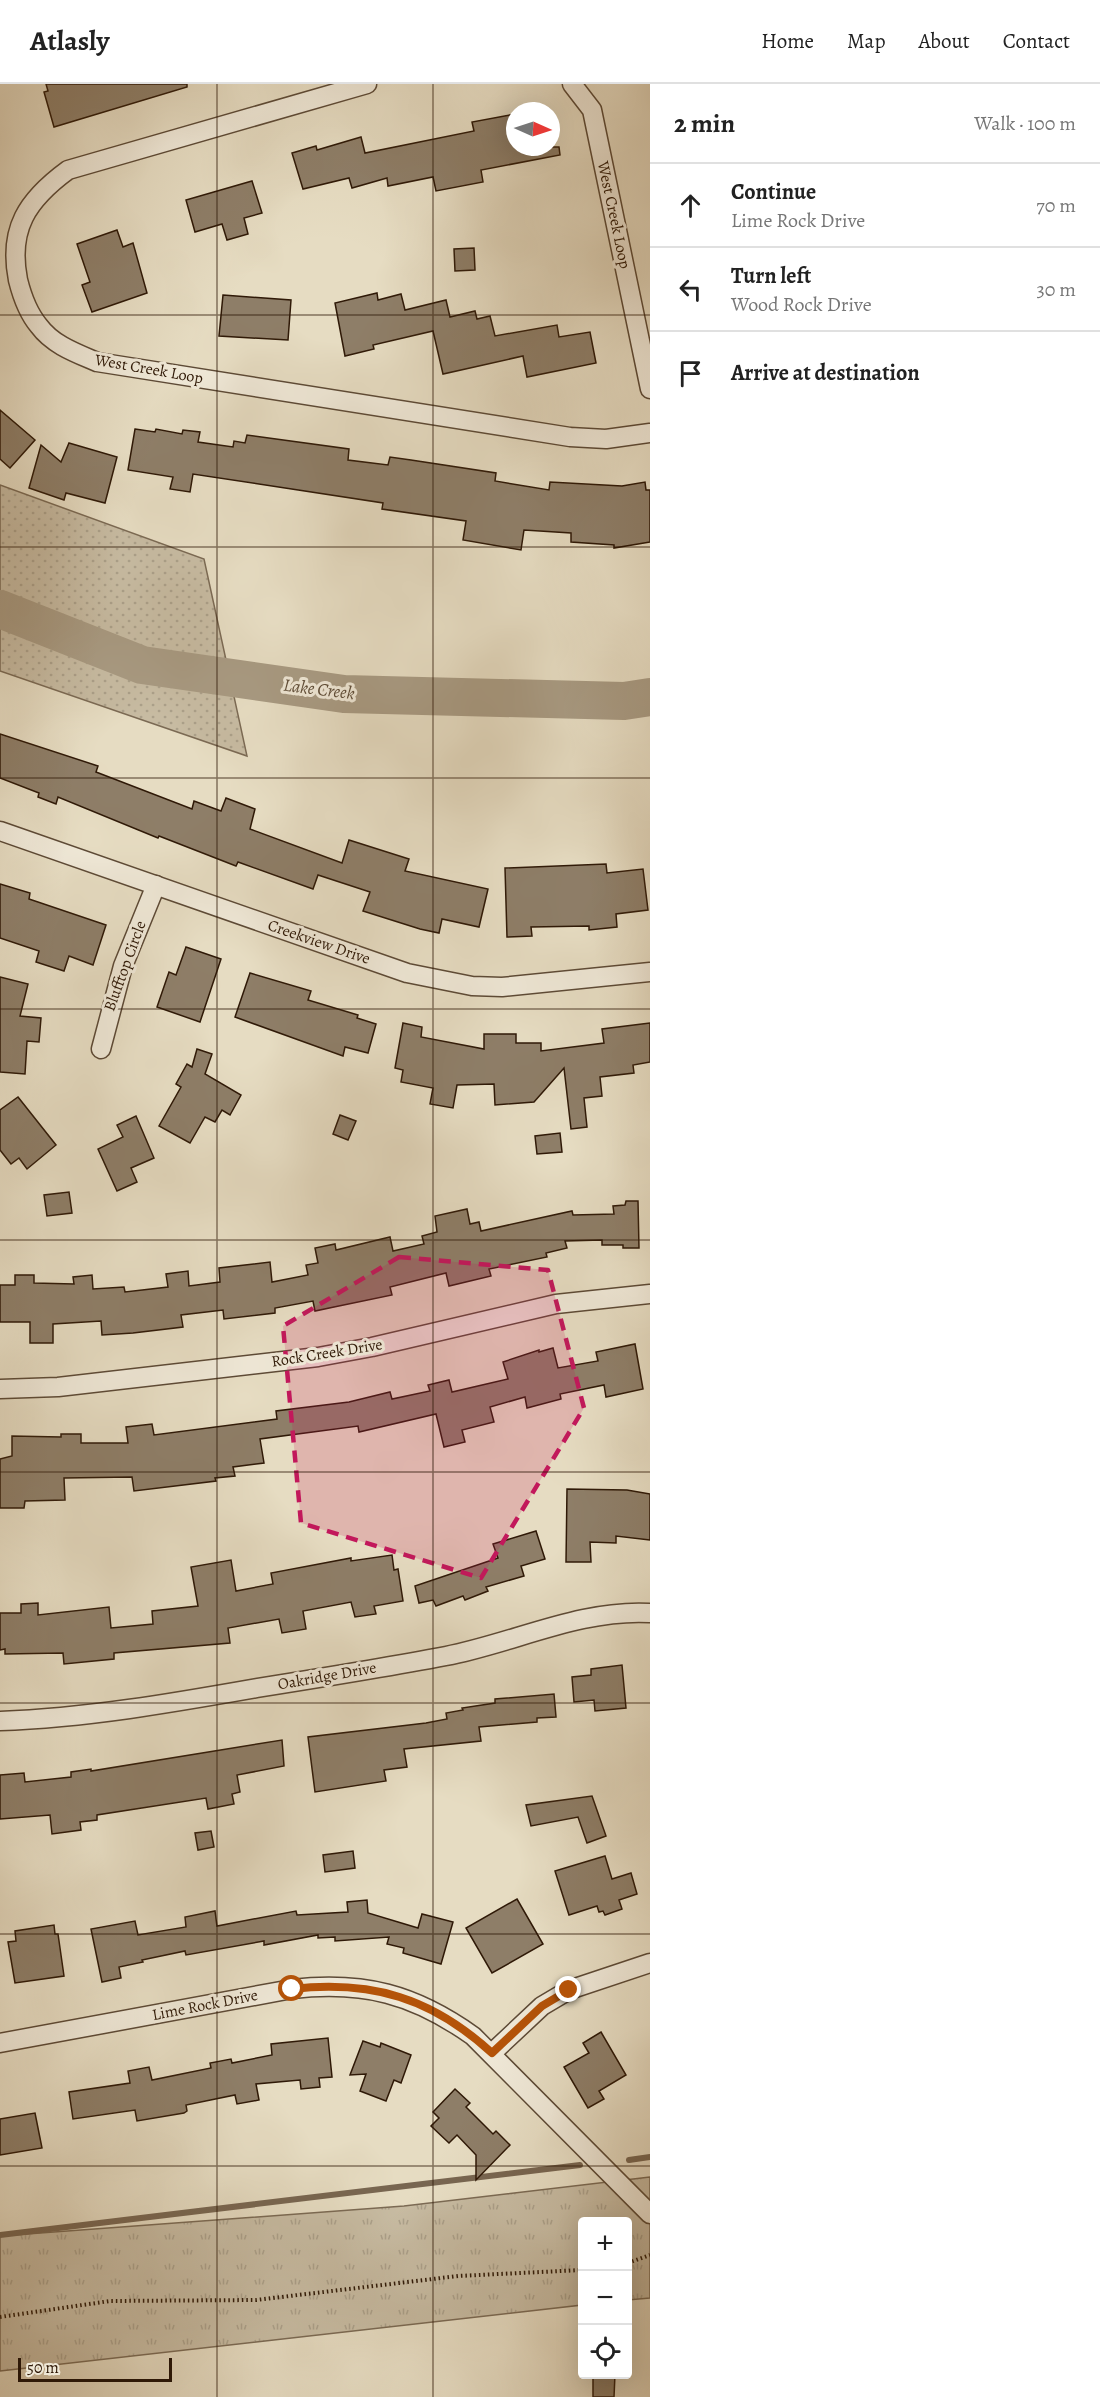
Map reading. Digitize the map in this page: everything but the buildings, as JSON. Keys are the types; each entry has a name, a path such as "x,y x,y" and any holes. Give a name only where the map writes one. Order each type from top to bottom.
{"street":[{"name":"West Creek Loop","path":"367,84 68,170 45,187 26,213 14,241 22,297 39,326 62,347 97,362 570,437 606,439 650,433"},
{"name":"West Creek Loop","path":"572,84 592,110 650,388"},
{"name":"Creekview Drive","path":"0,831 407,973 450,982 502,987 650,972"},
{"name":"Blufftop Circle","path":"100,1049 123,966 156,885"},
{"name":"Rock Creek Drive","path":"0,1389 58,1387 318,1357 372,1347 556,1304 604,1297 650,1294"},
{"name":"Oakridge Drive","path":"0,1721 90,1714 192,1700 448,1655 576,1620 611,1614 650,1613"},
{"path":"492,2053 542,2006 569,1990 650,1963"},
{"name":"Lime Rock Drive","path":"0,2043 292,1989 327,1985 363,1987 414,2001 445,2016 492,2053 650,2214"}],"path":[{"path":"632,2261 650,2255"},
{"path":"0,2317 110,2301 256,2301 458,2276 578,2270"}],"highlighted area":[{"path":"399,1257 548,1270 584,1408 481,1578 301,1523 283,1326"}],"green space":[{"path":"0,485 204,559 247,756 0,671"},
{"path":"650,2177 650,2298 632,2300 632,2217 578,2217 578,2305 0,2371 0,2236 404,2206"}],"waterway":[{"name":"Lake Creek","path":"0,609 142,665 344,694 624,701 650,697"},
{"path":"629,2160 650,2157"},
{"path":"0,2235 580,2165"}],"route":[{"path":"292,1989 327,1985 363,1987 414,2001 445,2016 492,2053 542,2006 569,1990"}]}
